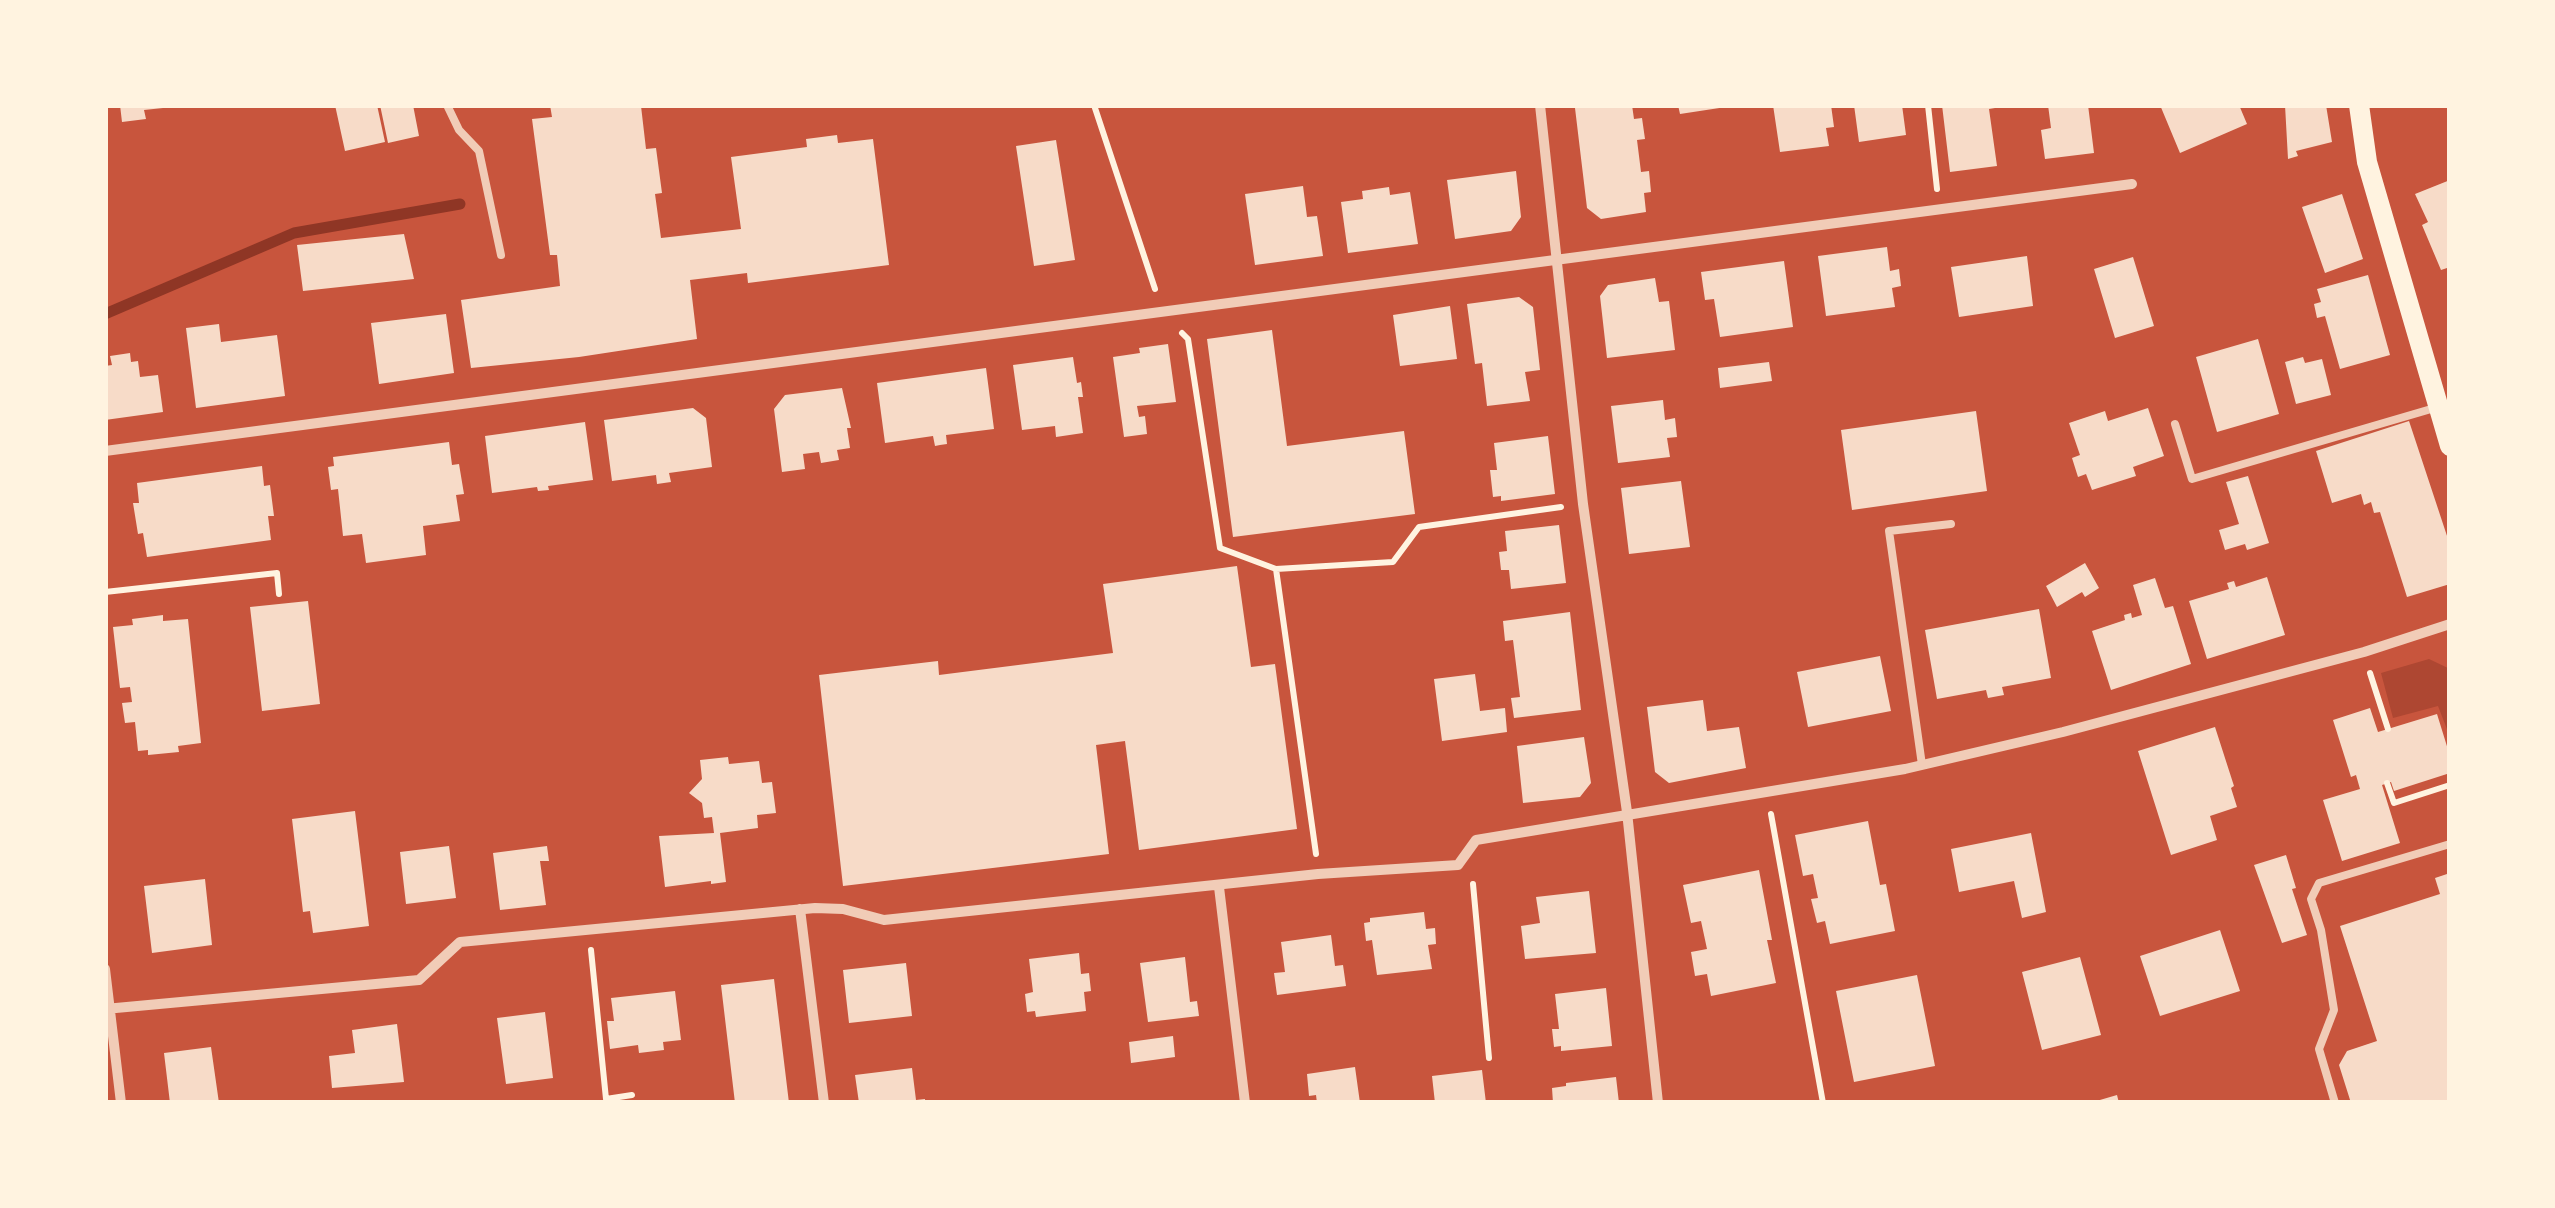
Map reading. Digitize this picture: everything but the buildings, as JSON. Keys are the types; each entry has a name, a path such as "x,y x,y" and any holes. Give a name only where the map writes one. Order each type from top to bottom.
{"main road":[{"path":"2359,105 2367,162 2450,446"}],"street":[{"path":"1540,105 1584,504 1628,812 1658,1103"},
{"path":"105,451 2132,184"},
{"path":"107,1009 420,980 460,942 800,908 843,908 884,920 1318,874 1458,864 1476,840 1922,765 2364,652 2450,624"},
{"path":"1218,887 1245,1103"},
{"path":"800,908 824,1103"},
{"path":"105,969 121,1103"}],"lane":[{"path":"447,105 459,130 479,151 501,256"},
{"path":"2175,424 2192,479 2438,407"},
{"path":"1922,765 1889,531 1951,524"},
{"path":"2335,1103 2319,1050 2334,1010 2322,930 2311,899 2319,883 2450,844"}],"path":[{"path":"1094,105 1162,310 1188,340 1220,548 1276,569 1393,562 1419,528 1584,504"},
{"path":"1928,105 1939,210"},
{"path":"1276,569 1318,874"},
{"path":"105,592 278,573 279,594"},
{"path":"2364,652 2388,729"},
{"path":"2387,783 2394,802 2450,785"},
{"path":"1767,790 1824,1103"},
{"path":"1470,848 1490,1058"},
{"path":"588,929 606,1099 632,1095"}],"shaded area":[{"path":"2429,659 2450,669 2450,737 2438,706 2393,718 2381,673"}],"waterway":[{"path":"105,314 294,233 460,204"}]}
